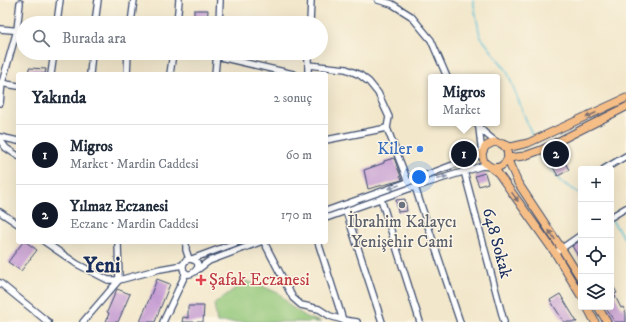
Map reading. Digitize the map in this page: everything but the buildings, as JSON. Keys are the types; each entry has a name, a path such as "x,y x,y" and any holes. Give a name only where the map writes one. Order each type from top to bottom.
{"main road":[{"path":"578,289 498,173 484,162 482,154 486,146 494,142 511,146 528,143 626,98"},
{"path":"508,158 524,156 541,150 626,107"},
{"path":"500,143 507,150 510,166 518,183 578,274"},
{"path":"491,167 500,167 508,158"},
{"path":"589,310 595,322"},
{"path":"600,310 607,322"}],"street":[{"path":"58,16 60,0"},
{"path":"96,16 98,0"},
{"path":"132,16 134,0"},
{"path":"178,16 179,0"},
{"path":"219,16 220,0"},
{"path":"310,16 311,0"},
{"path":"378,0 392,4 411,16 431,40 446,74"},
{"path":"20,3 20,16"},
{"path":"0,29 16,30"},
{"path":"0,103 1,83 16,41"},
{"path":"51,72 53,60"},
{"path":"90,72 91,60"},
{"path":"126,72 127,60"},
{"path":"170,72 172,60"},
{"path":"215,72 216,60"},
{"path":"237,60 285,72"},
{"path":"308,60 308,72"},
{"path":"308,65 346,69 360,75 370,82 378,92 389,117 387,128 408,182"},
{"path":"1,83 16,86"},
{"path":"328,210 482,154 478,126"},
{"path":"479,126 488,137 500,143"},
{"path":"328,140 387,128"},
{"path":"0,139 16,141"},
{"path":"0,139 6,148 16,155"},
{"path":"609,166 626,156"},
{"path":"328,217 464,171 482,166 491,167"},
{"name":"648 Sokak","path":"464,171 504,322"},
{"path":"414,187 460,322"},
{"path":"381,199 420,322"},
{"path":"614,215 626,208"},
{"path":"346,211 382,322"},
{"path":"0,212 16,223"},
{"path":"555,254 578,237"},
{"path":"48,244 77,264 108,280 119,280 183,264 185,261 232,244"},
{"path":"82,322 119,280 118,244"},
{"path":"186,244 186,250 191,259 197,264 196,270"},
{"path":"186,273 190,274 195,272 209,261 255,244"},
{"path":"265,244 293,298 301,305 319,309 330,316 343,320 357,322"},
{"path":"319,244 343,320"},
{"path":"183,264 183,269 186,273"},
{"path":"163,322 186,273"},
{"path":"0,283 48,322"}],"green space":[{"path":"245,281 262,286 280,294 290,306 308,318 321,322 217,322 214,304"}],"waterway":[{"path":"473,0 480,36 507,71 532,135"},
{"path":"540,157 561,182 578,192"},
{"path":"614,223 626,241"}],"place":[{"name":"Kiler","path":"420,149"},
{"name":"Migros","path":"464,154"},
{"name":"Yılmaz Eczanesi","path":"556,154"},
{"name":"İbrahim Kalaycı Yenişehir Cami","path":"402,205"},
{"name":"Şafak Eczanesi","path":"201,280"}],"district":[{"name":"Yeni","path":"102,266"}]}
